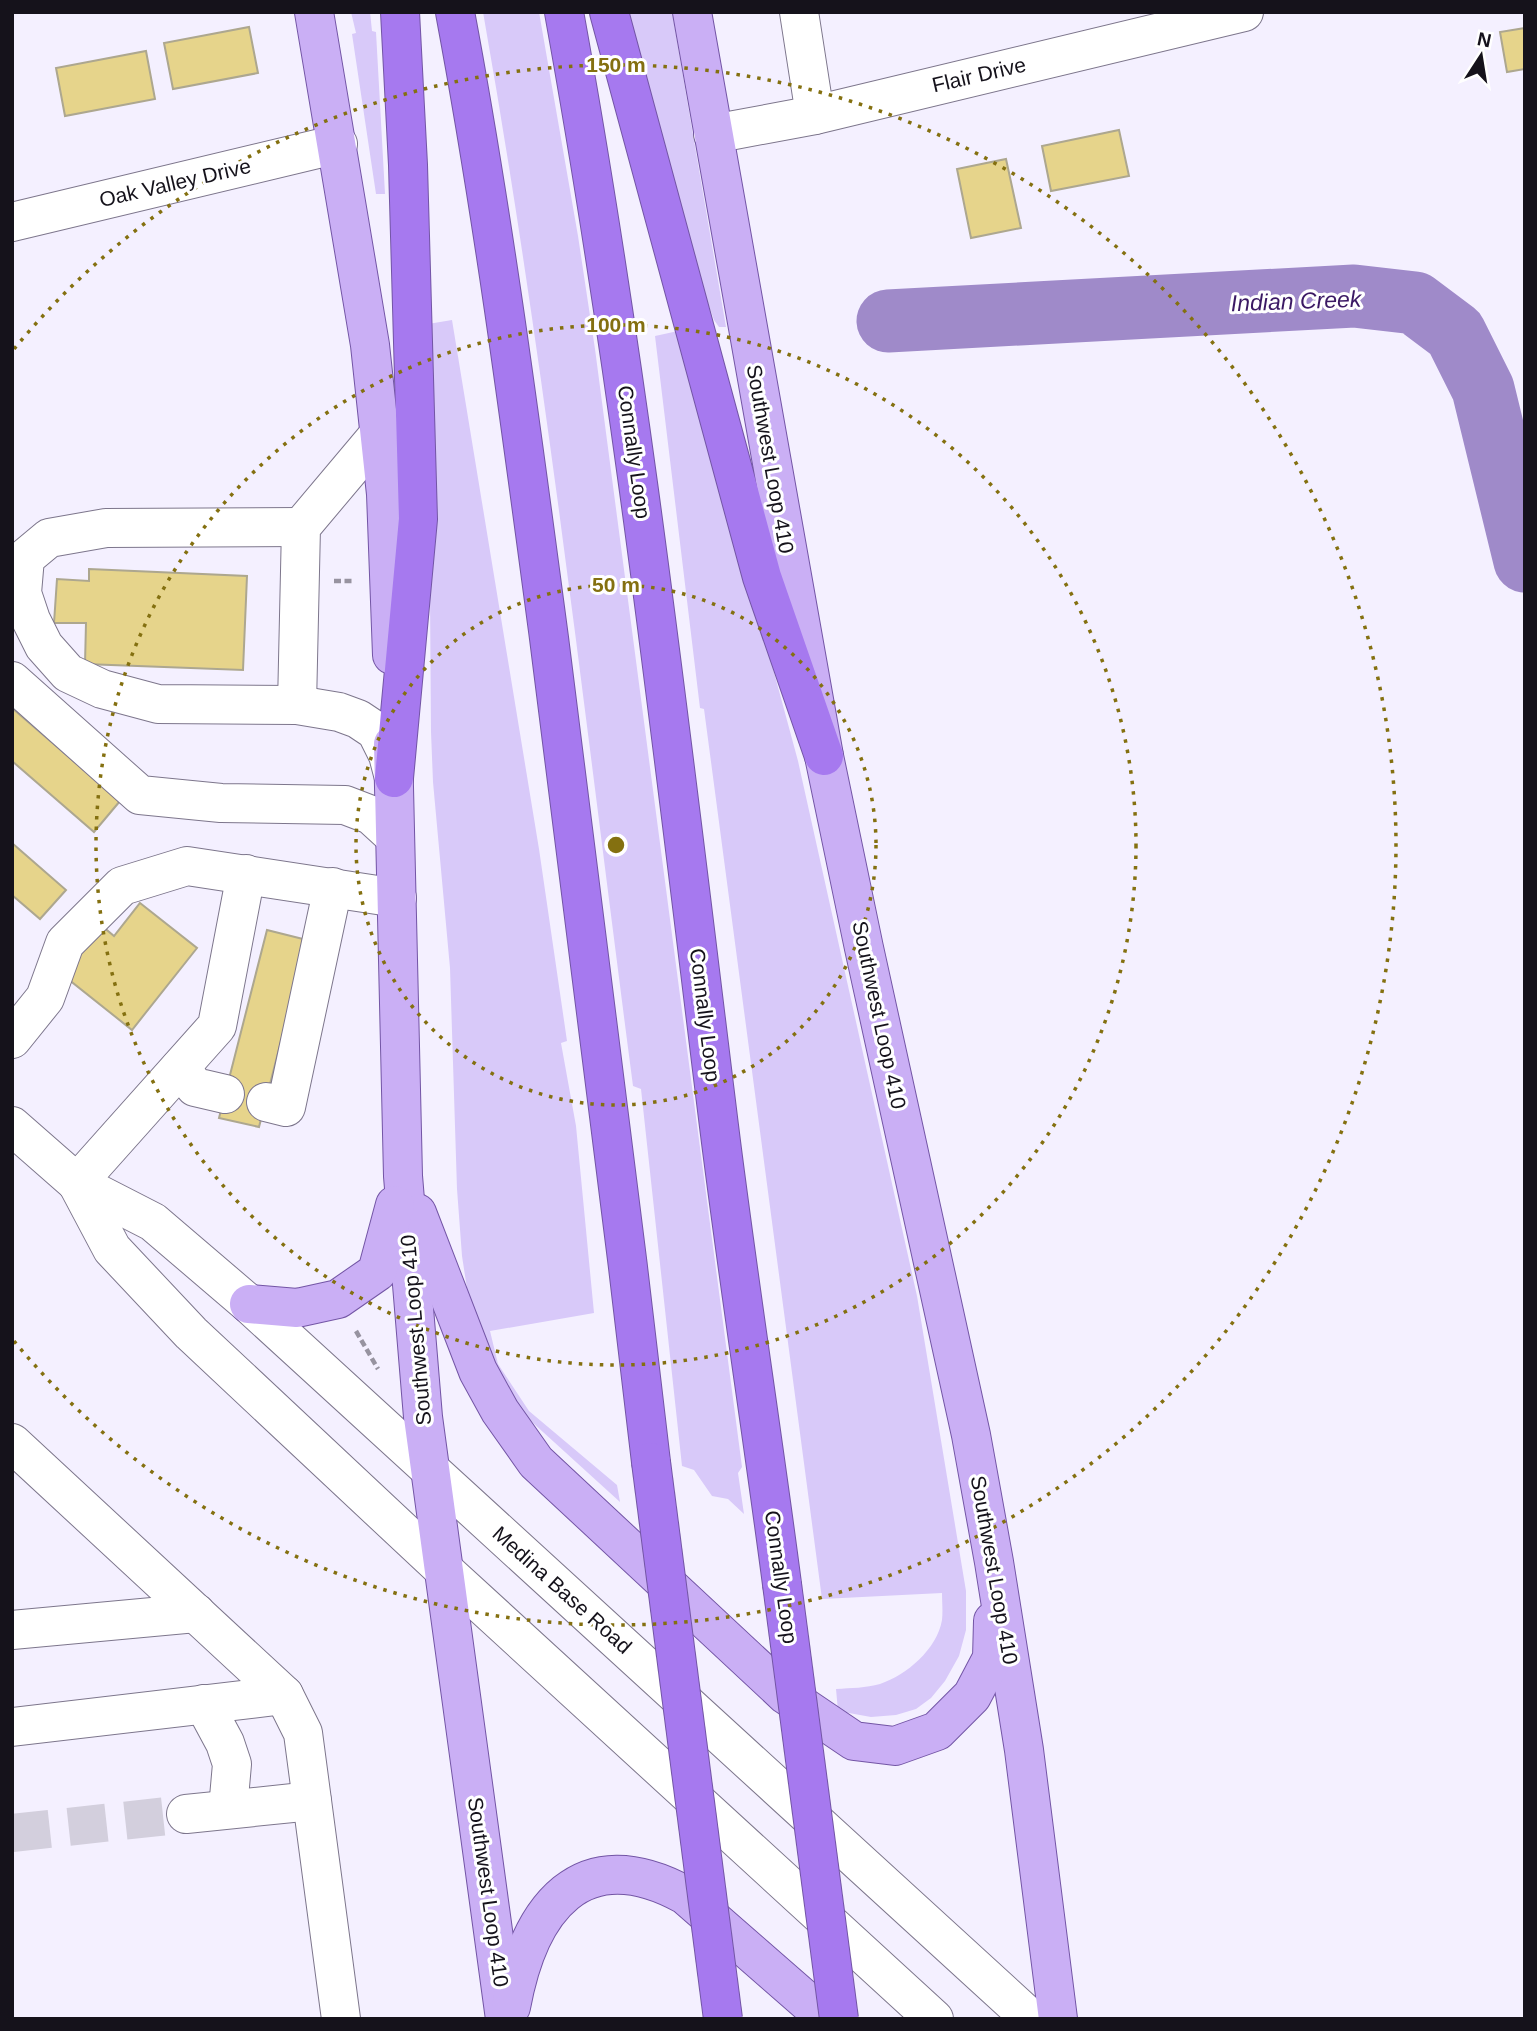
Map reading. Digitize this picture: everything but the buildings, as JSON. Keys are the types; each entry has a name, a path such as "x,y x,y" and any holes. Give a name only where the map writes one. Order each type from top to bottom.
{"highway":[{"path":"394,778 418,519 400,12"},
{"path":"456,12 492,223 524,448 603,1049 651,1462 723,2019"},
{"name":"Connally Loop","path":"564,12 635,460 737,1264 839,2019"},
{"path":"609,12 762,578 824,756"}],"main road":[{"name":"Southwest Loop 410","path":"314,12 338,144 381,432 391,594 403,1175 414,1332 444,1570 507,2019"},
{"name":"Southwest Loop 410","path":"692,12 824,756 971,1435 1024,1750 1058,2019"},
{"path":"403,1175 478,1371 500,1411 536,1462 786,1695 854,1741 895,1746 937,1731 972,1696 992,1658 994,1562"},
{"path":"249,1304 297,1308 338,1298 377,1272 403,1175"},
{"path":"507,2019 524,1955 545,1912 559,1897 584,1881 624,1875 660,1882 685,1895 827,2019"}],"street":[{"path":"799,12 815,115"},
{"name":"Flair Drive","path":"713,134 815,115 1244,12"},
{"name":"Oak Valley Drive","path":"12,222 338,144"},
{"path":"298,705 301,527 381,432"},
{"path":"301,527 107,528 49,538 25,558 22,593 31,621 44,646 68,673 102,689 158,704 298,705 339,712 368,725 383,741 394,778"},
{"path":"12,681 140,795 221,803 345,805 371,815 395,837"},
{"path":"12,1039 45,998 65,943 122,886 187,866 397,898"},
{"path":"77,1183 217,1026 246,874"},
{"path":"266,1102 286,1107 334,887"},
{"path":"180,1068 195,1087 225,1094"},
{"name":"Medina Base Road","path":"12,1126 77,1183 153,1222 249,1304 1031,2019"},
{"name":"Medina Base Road","path":"77,1183 112,1249 191,1333 444,1570 934,2019"},
{"path":"12,1443 284,1695 303,1733 341,2019"},
{"path":"12,1630 196,1613"},
{"path":"12,1727 284,1695"},
{"path":"204,1704 225,1743 232,1764 229,1809"},
{"path":"186,1814 312,1801"}],"path":[{"path":"352,1326 383,1379"}],"shaded area":[{"path":"351,12 370,12 372,31 376,32 385,194 376,194"},
{"path":"483,12 539,12 578,236 742,1467 738,1473 744,1514 728,1499 712,1496 694,1470 682,1466 641,1089 633,1086 546,414"},
{"path":"626,12 672,12 726,327 719,327 714,320 688,247"},
{"path":"452,320 539,849 567,1041 561,1043 576,1126 594,1313 490,1331 498,1364 529,1411 617,1485 620,1502 521,1412 472,1321 462,1256 457,1189 450,968 431,732 428,324"},
{"path":"678,331 798,761 917,1296 966,1591 966,1630 959,1656 945,1681 931,1698 916,1709 896,1715 871,1717 838,1711 836,1689 880,1684 919,1660 939,1631 942,1593 822,1599 704,709 700,708 655,336"}],"waterway":[{"name":"Indian Creek","path":"888,321 1354,296 1415,303 1455,333 1483,389 1525,561"}],"tunnel":[{"path":"12,1833 186,1814"}]}
